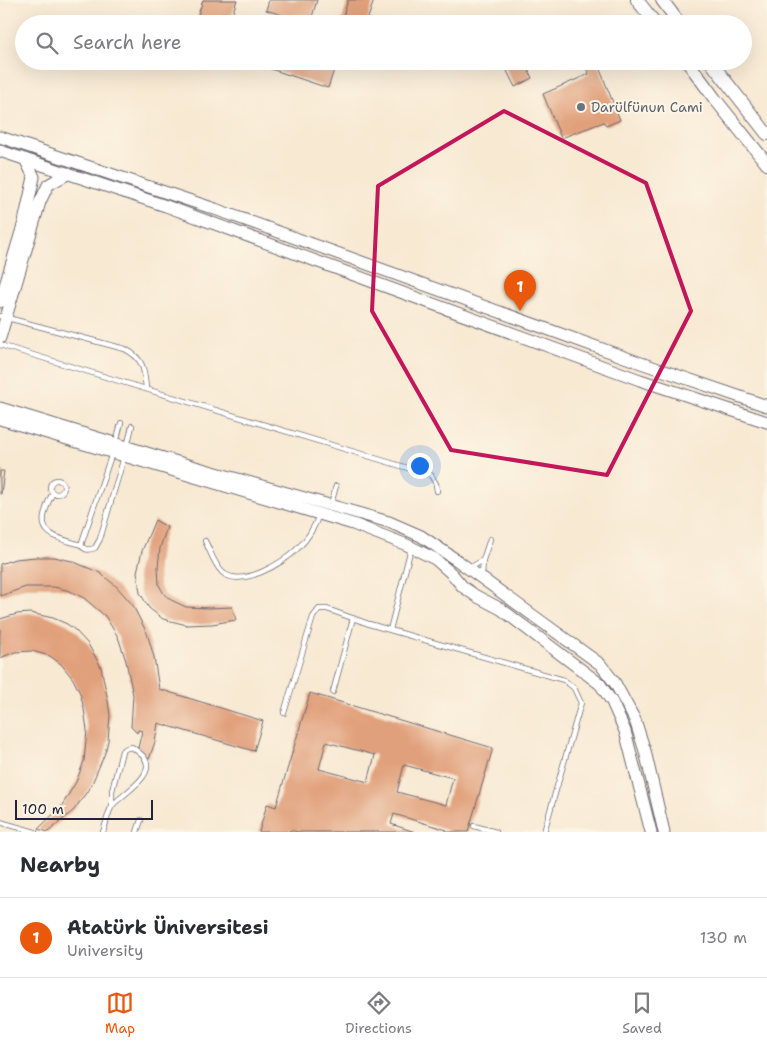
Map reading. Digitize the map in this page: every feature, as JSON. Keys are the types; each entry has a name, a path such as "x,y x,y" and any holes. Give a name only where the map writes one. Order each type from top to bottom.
{"main road":[{"path":"637,0 649,15"},
{"path":"662,0 673,15"},
{"path":"693,70 714,99 767,164"},
{"path":"717,70 767,134"}],"street":[{"path":"0,137 215,209 650,366 767,406"},
{"path":"0,151 166,206 640,380 767,422"},
{"path":"0,302 24,222 34,176 26,159"},
{"path":"0,338 3,316 40,202 48,186 69,173"},
{"path":"0,408 120,450 353,524 435,558 469,591 501,609 600,684 612,702 624,731 651,832"},
{"path":"0,419 331,505 389,522 421,536 600,664 615,683 635,720 645,752 664,832"},
{"path":"458,581 462,574 469,569"},
{"path":"469,591 476,589 482,578"}],"lane":[{"path":"3,316 125,348 135,354 140,360 144,370 146,388"},
{"path":"0,345 431,475 436,484 437,491"},
{"path":"53,493 49,498 44,515 45,528 53,536 81,545 89,550 95,548 100,539 120,450 121,423"},
{"path":"81,545 120,450 132,426"},
{"path":"331,505 336,486"},
{"path":"206,541 223,572 236,578 247,578 276,565 298,549 312,531 319,514"},
{"path":"482,578 483,560 490,538"},
{"path":"390,630 412,547"},
{"path":"469,569 483,560"},
{"path":"284,713 313,617 319,609 327,609 390,630 564,680 574,688 581,703 544,832"},
{"path":"333,692 353,618"},
{"path":"104,832 112,806 112,791 122,751 132,747 144,757 147,770 144,777 112,806"},
{"path":"137,832 141,820"},
{"path":"0,822 35,832"},
{"path":"474,826 496,832"}],"highlighted area":[{"path":"504,111 646,183 691,311 607,475 451,450 372,311 378,186"}],"building":[{"path":"203,0 237,0 232,15 198,15"},
{"path":"269,0 317,0 313,15 282,15 266,10"},
{"path":"348,0 374,0 369,15 343,15"},
{"path":"274,70 334,70 328,88"},
{"path":"506,70 528,70 532,78 515,87"},
{"name":"Darülfünun Cami","path":"587,70 600,70 620,120 606,126 604,122 561,138 543,94 589,74"},
{"path":"0,471 4,471 1,494 0,494"},
{"path":"155,520 167,527 160,548 158,567 159,585 164,594 171,600 186,607 232,607 236,620 212,624 187,625 163,619 149,608 140,593 137,572 142,551"},
{"path":"54,557 72,561 100,573 116,586 132,604 147,633 154,657 159,689 263,721 254,751 158,723 155,742 149,759 138,748 142,731 138,730 137,733 131,727 133,695 126,661 118,637 105,616 84,598 70,591 54,587 26,587 0,596 0,564 15,559"},
{"path":"30,613 53,618 67,624 88,644 101,667 110,715 105,753 91,786 74,810 48,832 38,829 61,807 76,782 84,761 87,730 80,693 73,679 61,664 50,656 32,651 15,652 0,658 0,619 17,614"},
{"path":"310,693 493,748 468,832 446,832 447,830 394,814 391,824 415,832 297,832 290,830 289,832 259,832 267,804 276,807","holes":["326,742 375,755 368,782 319,769","404,765 453,778 446,805 397,792"]}],"place":[{"name":"Darülfünun Cami","path":"581,107"},
{"name":"Atatürk Üniversitesi","path":"520,311"}]}
